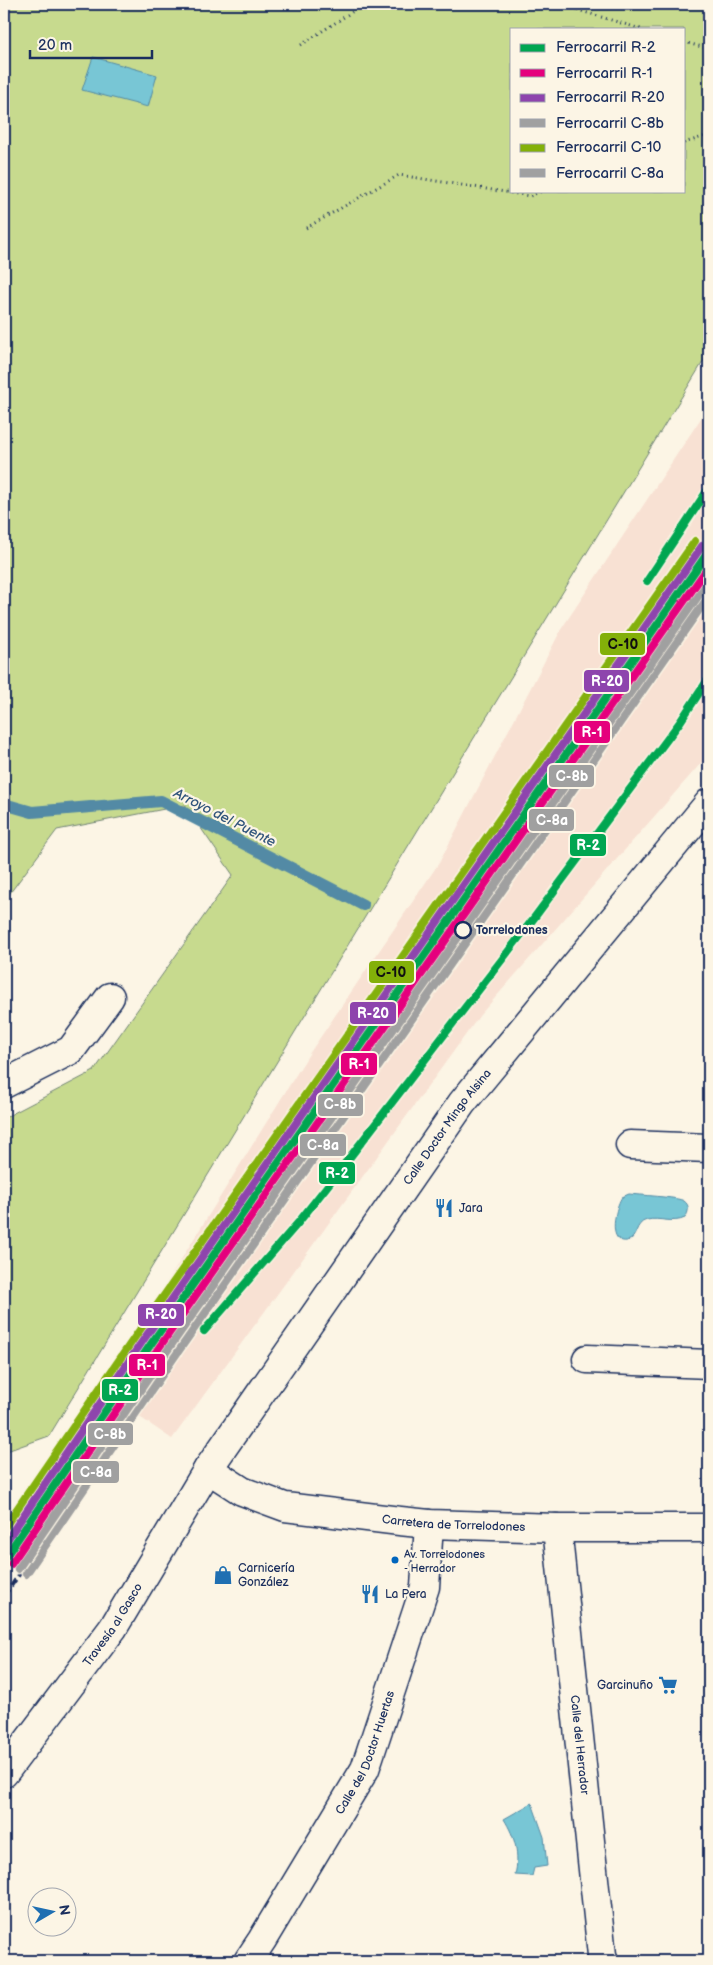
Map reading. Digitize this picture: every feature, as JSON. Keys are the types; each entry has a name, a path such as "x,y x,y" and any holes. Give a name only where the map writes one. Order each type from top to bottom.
{"street":[{"name":"Calle Doctor Mingo Alsina","path":"208,1469 462,1103 709,803"},
{"path":"4,1084 72,1050 110,997"},
{"path":"630,1145 709,1148"},
{"path":"587,1359 709,1364"},
{"name":"Carretera de Torrelodones","path":"208,1469 242,1492 285,1507 429,1524 558,1528 709,1528"},
{"name":"Travesía al Gasco","path":"4,1773 112,1628 208,1469"},
{"name":"Calle del Doctor Huertas","path":"248,1961 365,1768 425,1587 429,1524"},
{"name":"Calle del Herrador","path":"558,1528 604,1961"}],"path":[{"path":"301,46 364,4"},
{"path":"558,4 639,28"},
{"path":"686,43 709,49"},
{"path":"686,142 709,134"},
{"path":"306,228 399,175 530,196 540,192"}],"shaded area":[{"name":"Torrelodones","path":"709,406 709,721 705,726 709,729 709,754 480,1015 172,1439 100,1390 309,1054 439,863 562,628"}],"green space":[{"path":"4,4 709,4 709,352 49,1436 4,1452 4,1118 94,1071 233,875 185,805 57,830 4,901"}],"water":[{"path":"93,57 157,75 148,107 82,90"},
{"path":"629,1194 666,1197 684,1201 687,1204 687,1213 685,1218 680,1220 647,1220 640,1224 630,1240 621,1240 617,1237 615,1231 615,1215 622,1197"},
{"path":"532,1803 544,1837 547,1866 534,1868 532,1876 515,1875 516,1846 504,1819"}],"waterway":[{"name":"Arroyo del Puente","path":"4,804 32,812 161,801 363,905"}],"railway":[{"path":"4,1596 33,1555"}],"rail line":[{"name":"R-2","path":"647,581 709,488"},
{"name":"C-10","path":"4,1528 137,1334 695,541"},
{"name":"R-20","path":"4,1544 144,1339 702,546"},
{"name":"R-2","path":"4,1559 151,1344 709,551"},
{"name":"R-1","path":"11,1564 158,1349 709,566"},
{"name":"C-8b","path":"18,1569 165,1354 709,581"},
{"name":"C-8a","path":"26,1574 173,1359 709,596"},
{"name":"R-2","path":"204,1331 298,1223 350,1157 534,918 680,722 709,678"}],"place":[{"name":"Torrelodones","path":"463,930"},
{"name":"Jara","path":"444,1208"},
{"name":"Av. Torrelodones - Herrador","path":"395,1560"},
{"name":"Carnicería González","path":"223,1575"},
{"name":"La Pera","path":"370,1594"},
{"name":"Garcinuño","path":"668,1685"}]}
